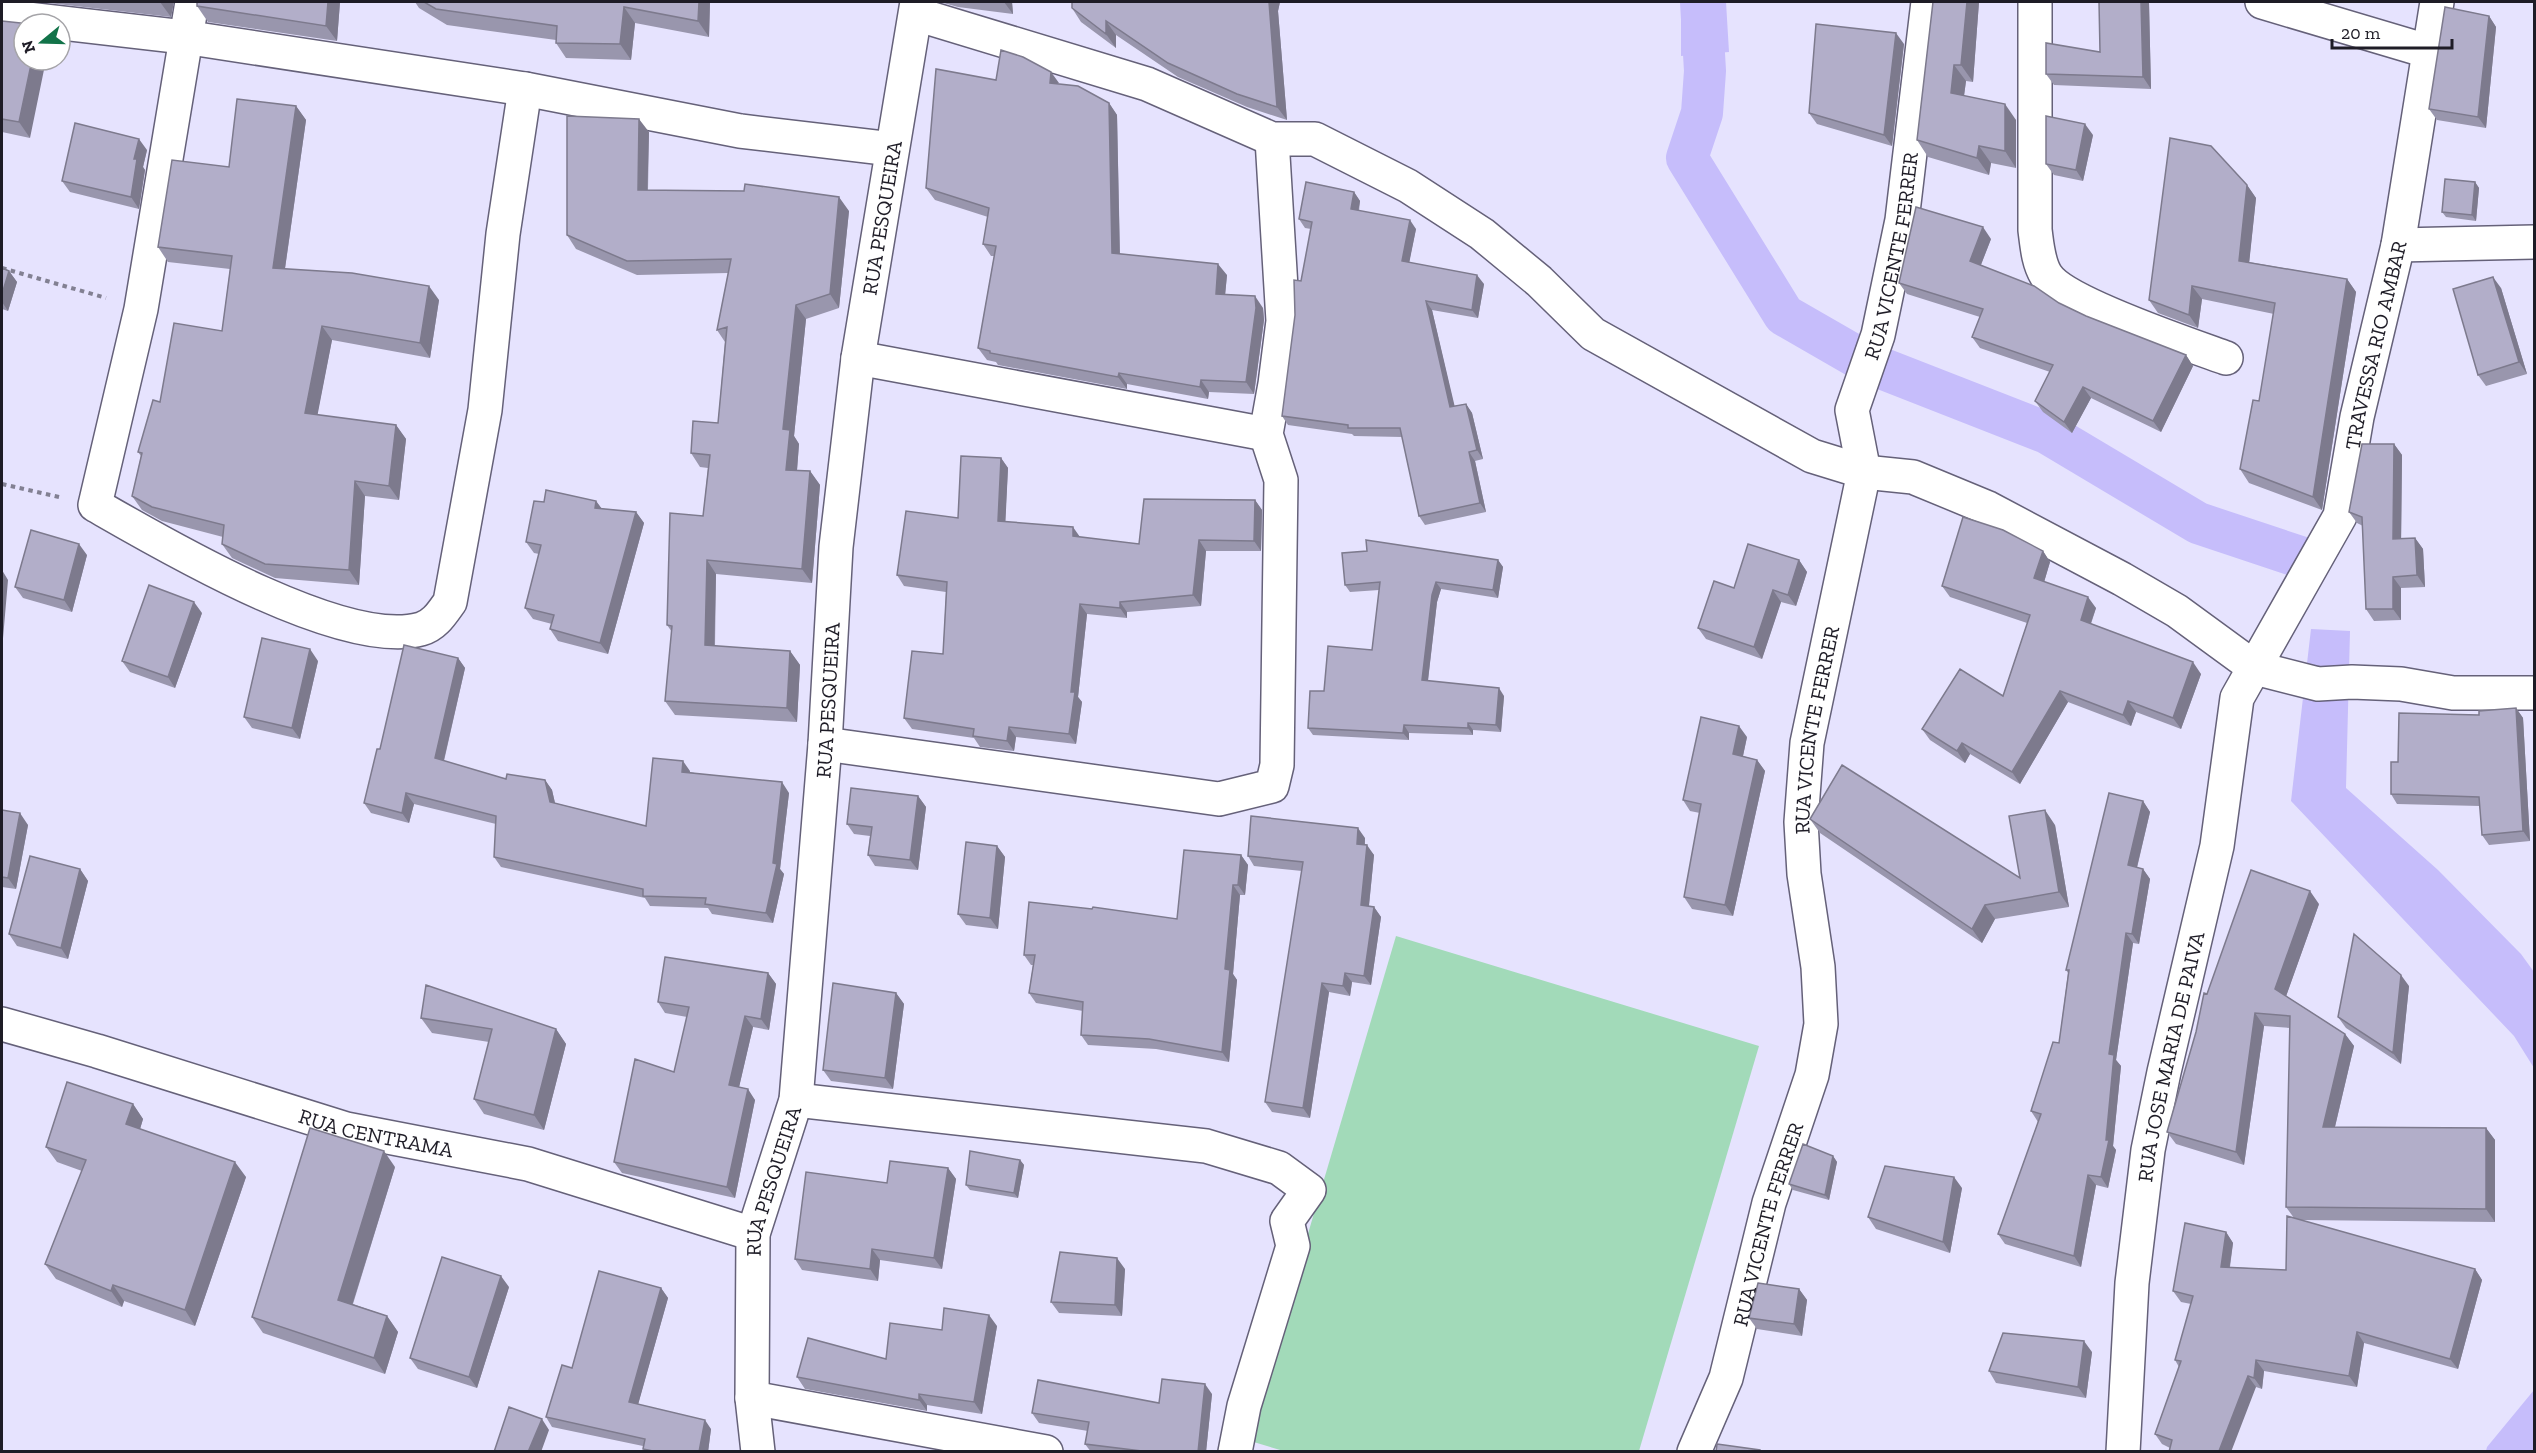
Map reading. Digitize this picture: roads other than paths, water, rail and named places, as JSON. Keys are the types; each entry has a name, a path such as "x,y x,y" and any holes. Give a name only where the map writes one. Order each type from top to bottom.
{"street":[{"path":"192,2 184,37 141,309 95,505 197,562 262,593 339,623 393,632 422,629 438,620 450,602 485,410 503,234 525,89"},
{"name":"RUA VICENTE FERRER","path":"1694,1452 1726,1378 1769,1203 1812,1075 1821,1024 1818,968 1804,874 1801,822 1807,743 1864,472 1852,410 1878,335 1902,220 1928,2"},
{"path":"2034,2 2035,230 2038,254 2046,275 2065,292 2150,330 2226,358"},
{"path":"2262,2 2427,51"},
{"name":"TRAVESSA RIO AMBAR","path":"2255,668 2340,516 2357,417 2398,245 2427,51 2437,2"},
{"path":"916,8 1147,84 1272,139 1315,140 1408,186 1482,234 1539,280 1593,334 1812,456 1864,472 1913,477 1988,508 2177,611 2255,668 2318,684 2352,681 2401,684 2453,693 2535,693"},
{"name":"RUA PESQUEIRA","path":"758,1452 752,1398 753,1234 796,1100 825,744 836,547 858,358 908,43 916,8"},
{"path":"2,16 184,37 525,89 740,131 892,148"},
{"path":"825,744 1219,799 1272,786 1277,765 1281,480 1266,434 1275,384 1282,321 1272,139"},
{"path":"2398,245 2535,242"},
{"path":"858,358 1266,434"},
{"name":"RUA JOSE MARIA DE PAIVA","path":"2123,1452 2132,1283 2148,1150 2217,846 2237,698 2255,668"},
{"name":"RUA CENTRAMA","path":"2,1024 97,1051 346,1129 528,1164 753,1234"},
{"path":"796,1100 1206,1146 1279,1168 1309,1190 1287,1221 1293,1246 1244,1406 1235,1452"},
{"path":"752,1398 1046,1452"}],"waterway":[{"path":"1701,2 1705,71 1702,113 1687,158 1784,315 1857,357"},
{"path":"1886,370 2047,433 2198,523 2300,557"}]}
